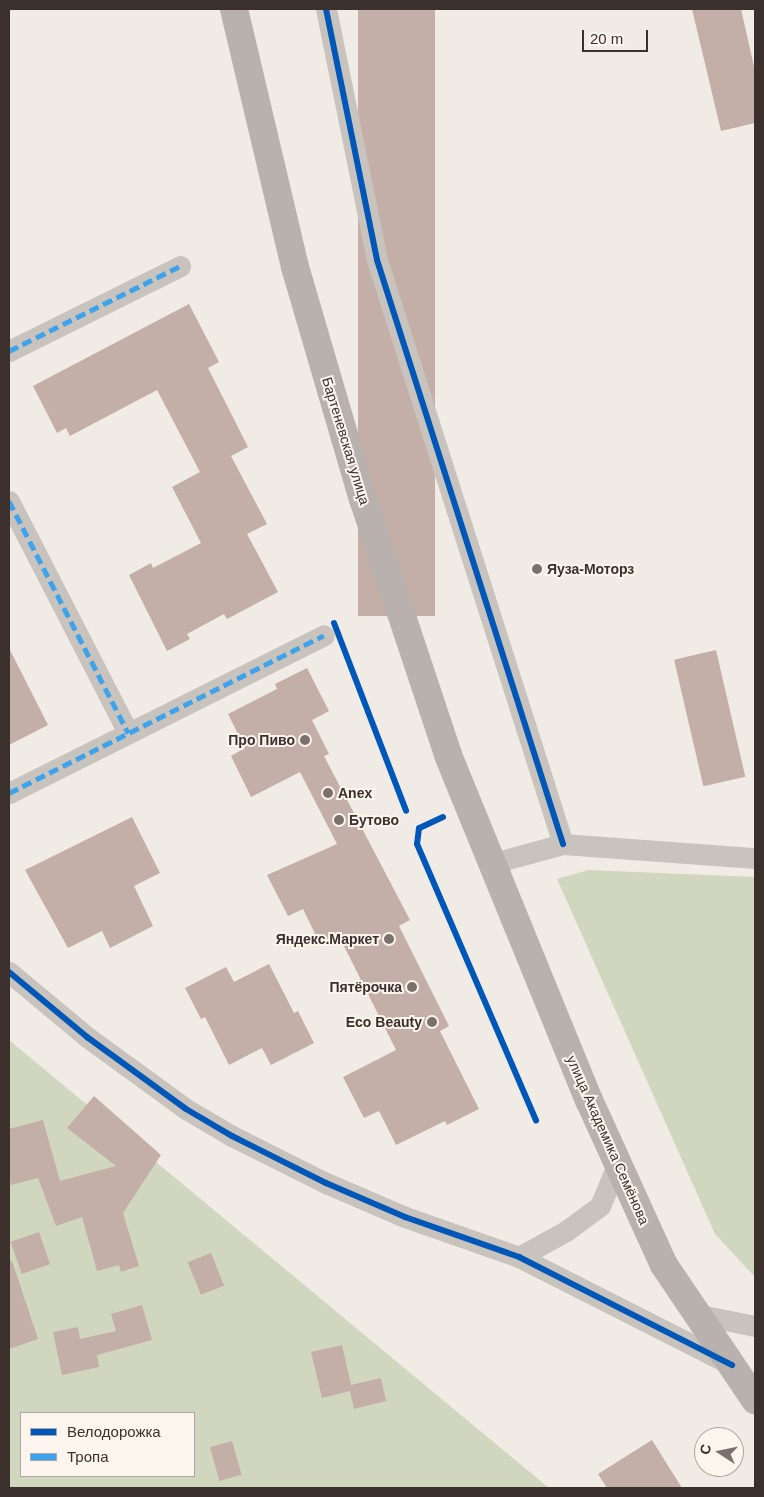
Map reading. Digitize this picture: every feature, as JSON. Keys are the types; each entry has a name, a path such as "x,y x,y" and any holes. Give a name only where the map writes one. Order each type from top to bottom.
{"main road":[{"name":"Бартеневская улица","path":"234,9 294,267 363,499 448,755 490,864"},
{"name":"улица Академика Семёнова","path":"490,864 618,1164 664,1265 700,1315 755,1400"}],"street":[{"path":"326,9 377,260 563,844"},
{"path":"9,351 180,266"},
{"path":"9,501 128,733"},
{"path":"9,793 324,635"},
{"path":"490,864 563,844 755,858"},
{"path":"9,972 87,1037 186,1108 232,1136 318,1180 405,1217 519,1257 732,1365"},
{"path":"519,1257 566,1231 600,1206 618,1164"},
{"path":"700,1315 755,1326"}],"green space":[{"path":"588,870 755,877 755,1277 715,1234 557,879"},
{"path":"9,1040 549,1488 9,1488"}],"building":[{"path":"358,9 435,9 435,616 358,616"},
{"path":"692,9 741,9 755,71 755,123 721,131"},
{"path":"189,304 219,362 208,368 248,447 231,456 267,524 247,534 278,592 227,619 224,614 187,634 190,639 167,651 129,575 151,563 153,568 201,543 172,487 200,472 157,390 70,436 66,428 57,433 33,386"},
{"path":"9,648 48,725 9,745"},
{"path":"716,650 745,777 703,786 674,660"},
{"path":"307,668 329,711 312,720 329,754 324,756 410,920 399,926 449,1026 440,1031 479,1109 447,1125 445,1121 396,1145 379,1111 364,1118 343,1077 396,1050 338,934 320,944 303,909 288,916 267,875 337,844 300,772 251,797 231,756 245,748 228,714 277,689 275,684"},
{"path":"132,817 160,873 134,886 153,926 110,948 102,931 68,948 25,870"},
{"path":"269,964 294,1013 298,1011 314,1043 271,1065 262,1048 229,1065 205,1017 201,1019 185,988 226,967 234,982"},
{"path":"94,1096 161,1155 123,1213 139,1266 121,1272 119,1265 97,1271 82,1217 56,1226 38,1178 11,1185 9,1176 9,1129 43,1120 60,1181 116,1166 67,1128"},
{"path":"39,1232 50,1264 22,1274 11,1242"},
{"path":"211,1253 224,1285 201,1295 188,1262"},
{"path":"9,1261 12,1261 38,1339 9,1349"},
{"path":"142,1305 152,1340 97,1355 99,1367 62,1375 53,1332 78,1327 80,1339 116,1331 111,1314"},
{"path":"342,1345 351,1385 381,1378 386,1401 354,1409 350,1391 322,1398 311,1352"},
{"path":"652,1440 682,1488 607,1488 598,1474"},
{"path":"232,1441 242,1475 220,1481 210,1447"}],"marked path":[{"path":"9,351 180,266"},
{"path":"9,501 128,733"},
{"path":"9,793 324,635"}],"cycle path":[{"path":"326,9 377,260 563,844"},
{"path":"334,623 406,811"},
{"path":"443,817 419,828 417,844 536,1120"},
{"path":"9,972 87,1037 186,1109 232,1136 326,1183 405,1217 519,1257 732,1365"}],"place":[{"name":"Яуза-Моторз","path":"537,569"},
{"name":"Про Пиво","path":"305,740"},
{"name":"Anex","path":"328,793"},
{"name":"Бутово","path":"339,820"},
{"name":"Яндекс.Маркет","path":"389,939"},
{"name":"Пятёрочка","path":"412,987"},
{"name":"Eco Beauty","path":"432,1022"}]}
